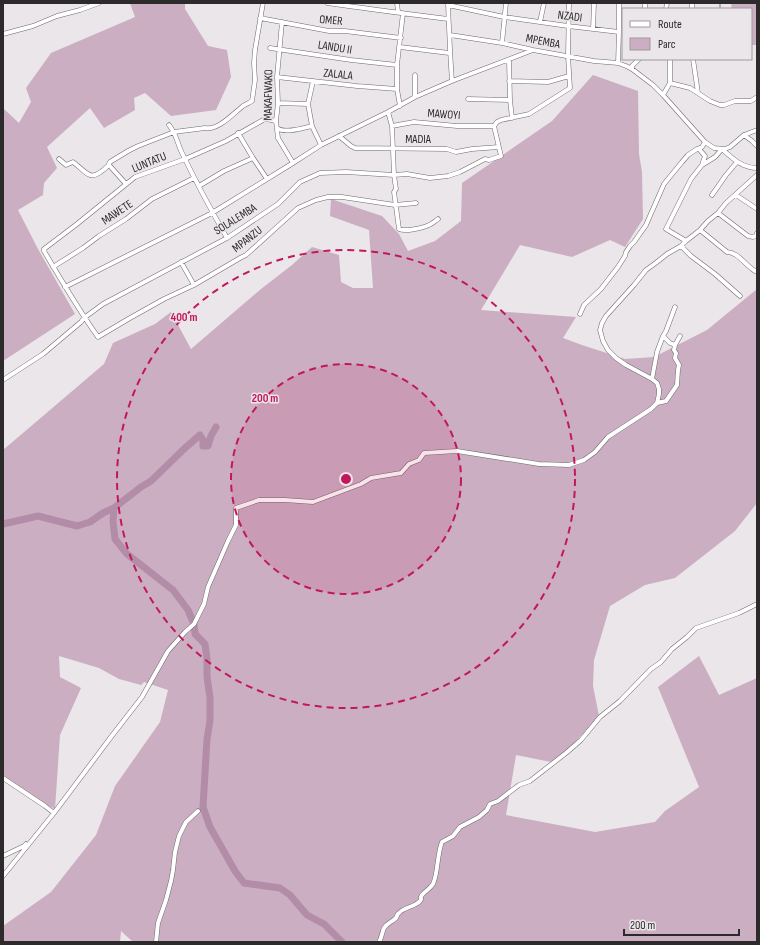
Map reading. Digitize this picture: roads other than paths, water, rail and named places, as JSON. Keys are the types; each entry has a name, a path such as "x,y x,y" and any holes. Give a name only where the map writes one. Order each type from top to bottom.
{"street":[{"path":"3,34 33,26 57,16 99,3"},
{"path":"59,159 66,165 73,162 85,173 91,175 99,174 109,165 110,162 138,146 174,132 205,128 210,129 217,126 244,105 252,101 255,80 255,50 263,3"},
{"path":"327,3 448,19"},
{"path":"397,3 398,12"},
{"path":"502,43 506,3"},
{"path":"540,22 544,3"},
{"path":"499,147 494,126 497,122 529,114 570,88 568,56 569,3"},
{"path":"593,29 594,3"},
{"path":"618,3 618,63"},
{"path":"448,4 450,35 449,53 452,81"},
{"name":"NZADI","path":"448,4 504,17 619,32"},
{"path":"400,106 397,89 397,65 403,13"},
{"name":"OMER","path":"260,18 329,31 345,31 401,38"},
{"name":"MAKAFWAKO","path":"282,22 277,77 278,103 276,121 278,138 293,163"},
{"name":"MPEMBA","path":"450,35 502,43 568,56 618,63 626,66 632,69 663,95 705,142"},
{"path":"400,47 449,53"},
{"name":"LANDU II","path":"270,48 397,65"},
{"path":"65,287 212,213 321,145 415,97 533,50"},
{"path":"509,60 512,118"},
{"path":"632,69 632,66 638,60"},
{"path":"663,95 670,83 670,60"},
{"path":"693,60 698,93"},
{"path":"415,75 415,97"},
{"path":"509,81 548,82 569,76"},
{"name":"ZALALA","path":"277,77 397,89"},
{"path":"313,81 308,104 312,126 321,145"},
{"path":"670,83 690,88 710,101 720,105 735,101 751,101 757,97"},
{"path":"468,99 510,100"},
{"path":"278,103 308,104"},
{"path":"388,112 392,126 396,189 394,192 399,229 414,229 430,225 438,219"},
{"name":"LUNTATU","path":"53,267 44,249 135,176 185,159 238,134 263,120 266,119 276,121"},
{"name":"MAWOYI","path":"392,126 414,122 457,126 494,126"},
{"path":"169,126 174,132 181,152 212,213 227,238"},
{"path":"277,128 286,131 312,126"},
{"path":"580,314 584,305 602,289 618,267 626,252 646,224 664,184 685,159 702,147 705,142 714,148 725,150 744,135 757,130"},
{"path":"238,134 267,179"},
{"path":"744,135 757,146"},
{"name":"MADIA","path":"339,136 350,146 355,148 446,149 456,152 499,147"},
{"name":"SOLALEMBA","path":"3,380 43,354 84,318 103,304 227,238 278,204 300,182 320,173 346,172 394,175 406,174 430,178 448,176 460,172 485,159 489,160 501,156 499,147"},
{"path":"686,241 666,228 691,180 702,165 706,156 698,149"},
{"path":"722,149 737,162 750,168 757,168"},
{"path":"702,165 715,158 722,149"},
{"path":"199,186 224,171 253,158"},
{"path":"712,195 737,162"},
{"path":"109,165 126,184"},
{"path":"3,876 54,813 142,697 168,651 194,624 204,604 208,588 236,525 236,508 259,500 313,502 361,484 371,478 401,473 409,464 419,460 424,453 457,450 539,464 569,465 584,460 595,452 608,436 651,409 657,403 660,394 657,383 616,358 602,342 600,330 606,316 646,270 667,254 681,246 700,230 726,203 756,177"},
{"name":"MAWETE","path":"53,267 126,219 152,199 194,178"},
{"path":"736,194 757,209"},
{"name":"MPANZU","path":"84,318 98,337 164,299 194,285 246,256 298,208 316,200 328,197 342,197 395,205 416,203"},
{"path":"718,213 748,236 753,237 756,236 757,233"},
{"path":"700,230 727,252 732,252 751,269 754,271 757,270"},
{"path":"681,246 740,296"},
{"path":"181,262 194,285"},
{"path":"53,267 84,318"},
{"path":"652,379 657,352 675,307"},
{"path":"663,336 670,343 675,345"},
{"path":"657,403 666,401 677,385 679,365 675,358 676,353 674,350 680,336"},
{"path":"379,942 384,928 389,922 395,919 399,912 421,900 422,895 433,883 439,848 442,842 453,836 460,827 479,817 487,810 490,804 498,801 519,785 530,782 566,754 581,740 600,717 620,701 651,669 661,662 672,649 696,628 739,613 757,604"},
{"path":"3,778 46,806 54,813"},
{"path":"156,942 158,923 171,881 179,836 186,822 198,811"},
{"path":"3,856 24,846 40,830"}],"waterway":[{"path":"720,3 720,8"},
{"path":"3,524 38,516 77,526 90,522 103,513 114,508 151,481 200,435 203,440 203,446 208,446 216,427"},
{"path":"114,508 113,521 115,539 127,554 173,590 188,610 194,624 195,634 205,644 210,698 210,721 207,739 203,807 210,827 235,871 244,883 280,888 290,895 307,915 324,924 342,942"}]}
